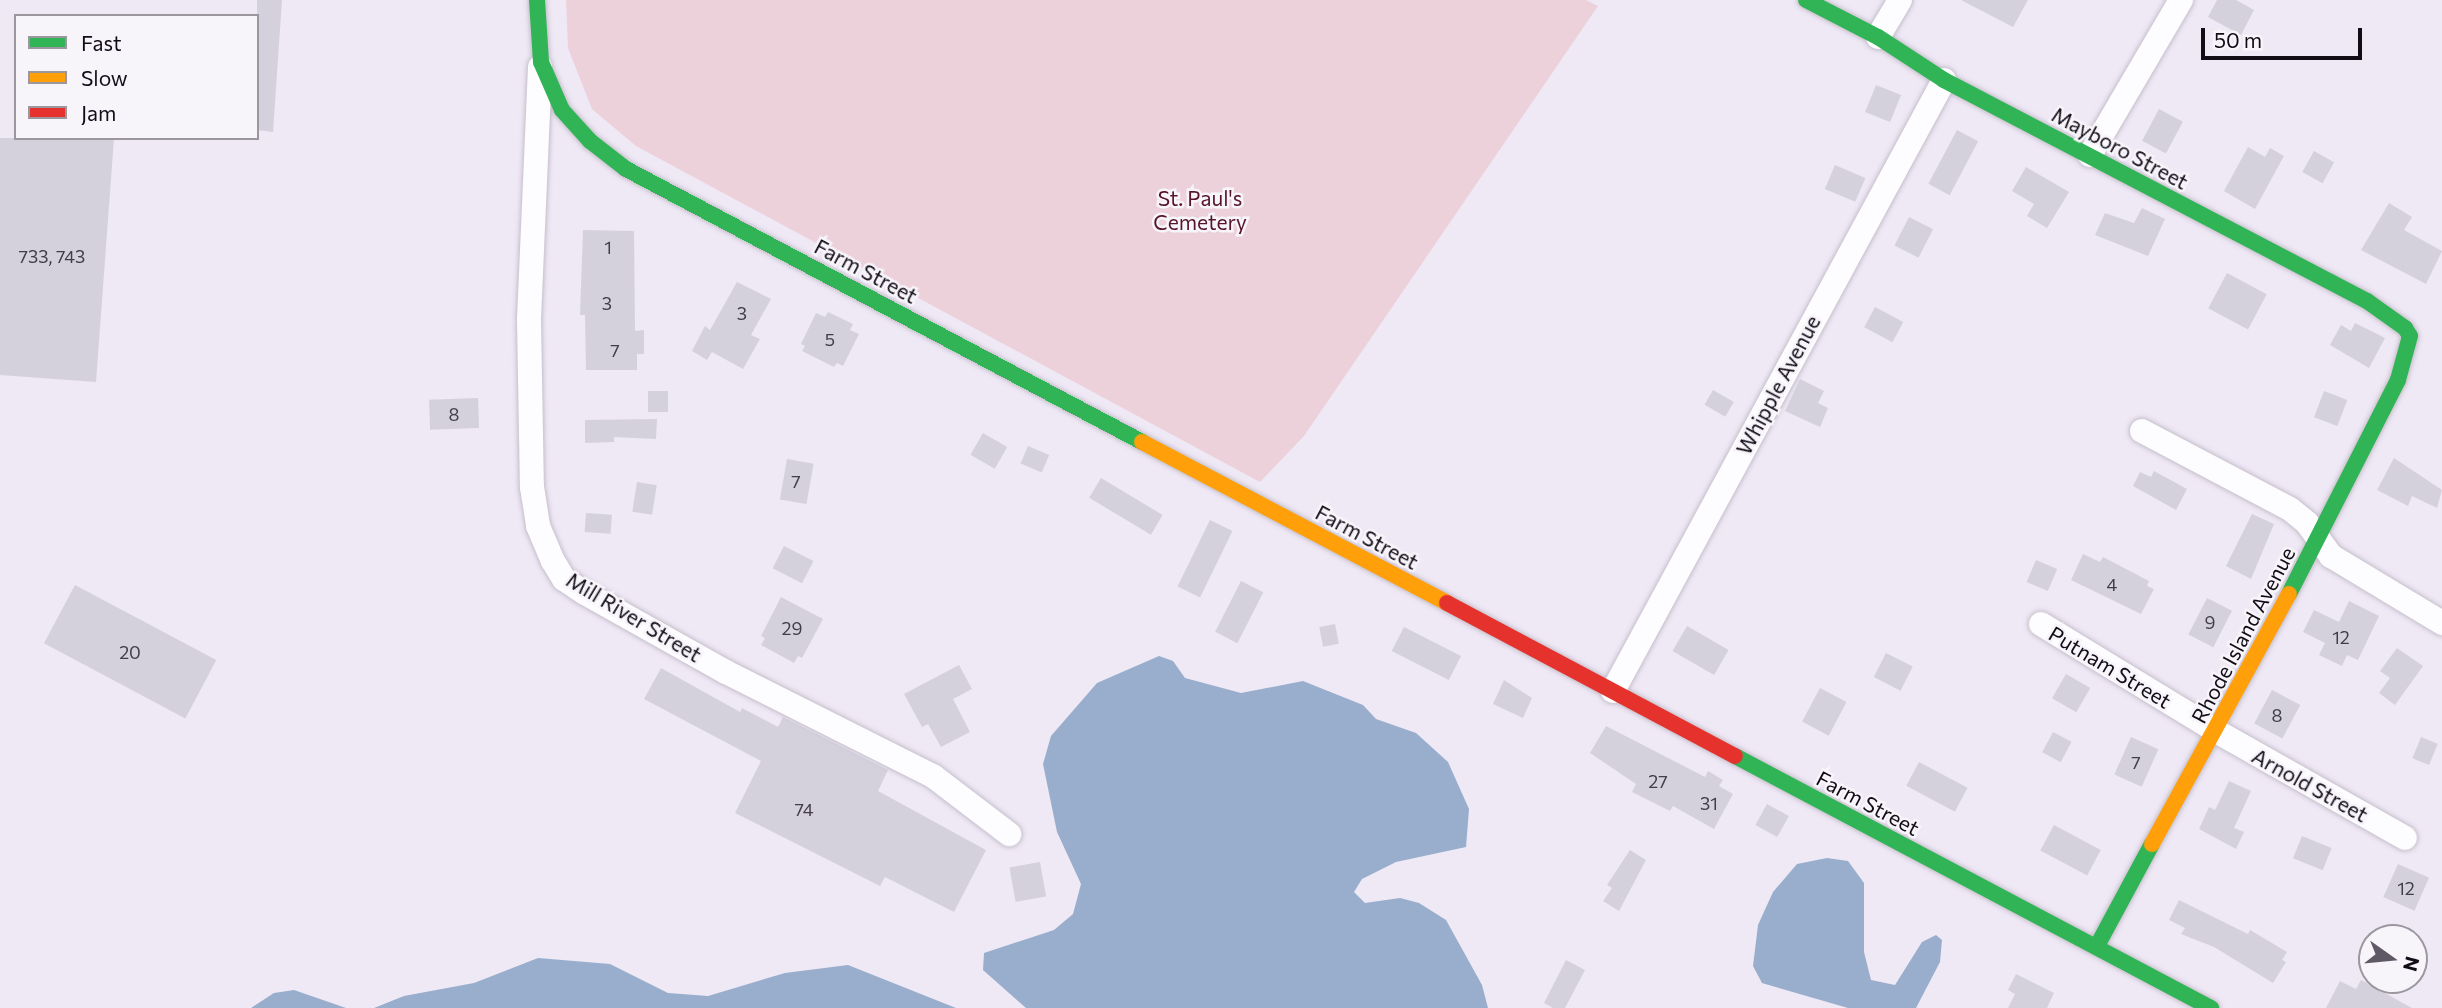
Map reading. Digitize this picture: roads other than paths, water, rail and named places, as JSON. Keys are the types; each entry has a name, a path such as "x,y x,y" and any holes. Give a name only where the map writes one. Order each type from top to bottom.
{"street":[{"name":"Farm Street","path":"537,0 541,62 562,110 575,127 626,169 2211,1008"},
{"name":"Mayboro Street","path":"1806,0 1878,37 1944,80 2367,301 2405,328 2410,336"},
{"path":"1878,37 1900,0"},
{"path":"2090,155 2182,0"},
{"name":"Mill River Street","path":"541,62 528,320 532,487 538,527 558,570 585,593 725,671 933,776 1009,834"},
{"name":"Whipple Avenue","path":"1613,691 1944,80"},
{"name":"Rhode Island Avenue","path":"2097,946 2320,537 2398,380 2410,336"},
{"path":"2142,431 2290,509 2320,537 2341,564 2442,623"},
{"name":"Putnam Street","path":"2040,624 2216,731"},
{"name":"Arnold Street","path":"2216,731 2405,838"}],"water":[{"path":"1159,656 1173,661 1185,678 1241,693 1303,681 1363,705 1376,719 1416,733 1448,762 1469,809 1466,847 1396,862 1362,879 1354,892 1365,903 1400,898 1419,903 1446,920 1482,985 1488,1008 1026,1008 983,970 984,953 1054,930 1073,914 1081,884 1057,832 1043,764 1051,736 1097,683"},
{"path":"1827,858 1848,861 1864,883 1864,952 1871,980 1895,985 1922,942 1936,935 1942,940 1940,962 1916,1008 1848,1008 1762,983 1753,966 1758,925 1773,892 1797,864"},
{"path":"538,958 610,964 668,993 708,996 785,973 848,965 956,1008 374,1008 404,996 474,983"},
{"path":"294,990 346,1008 251,1008 274,993"}],"park label":[{"name":"St. Paul's Cemetery","path":"1200,210"}]}
